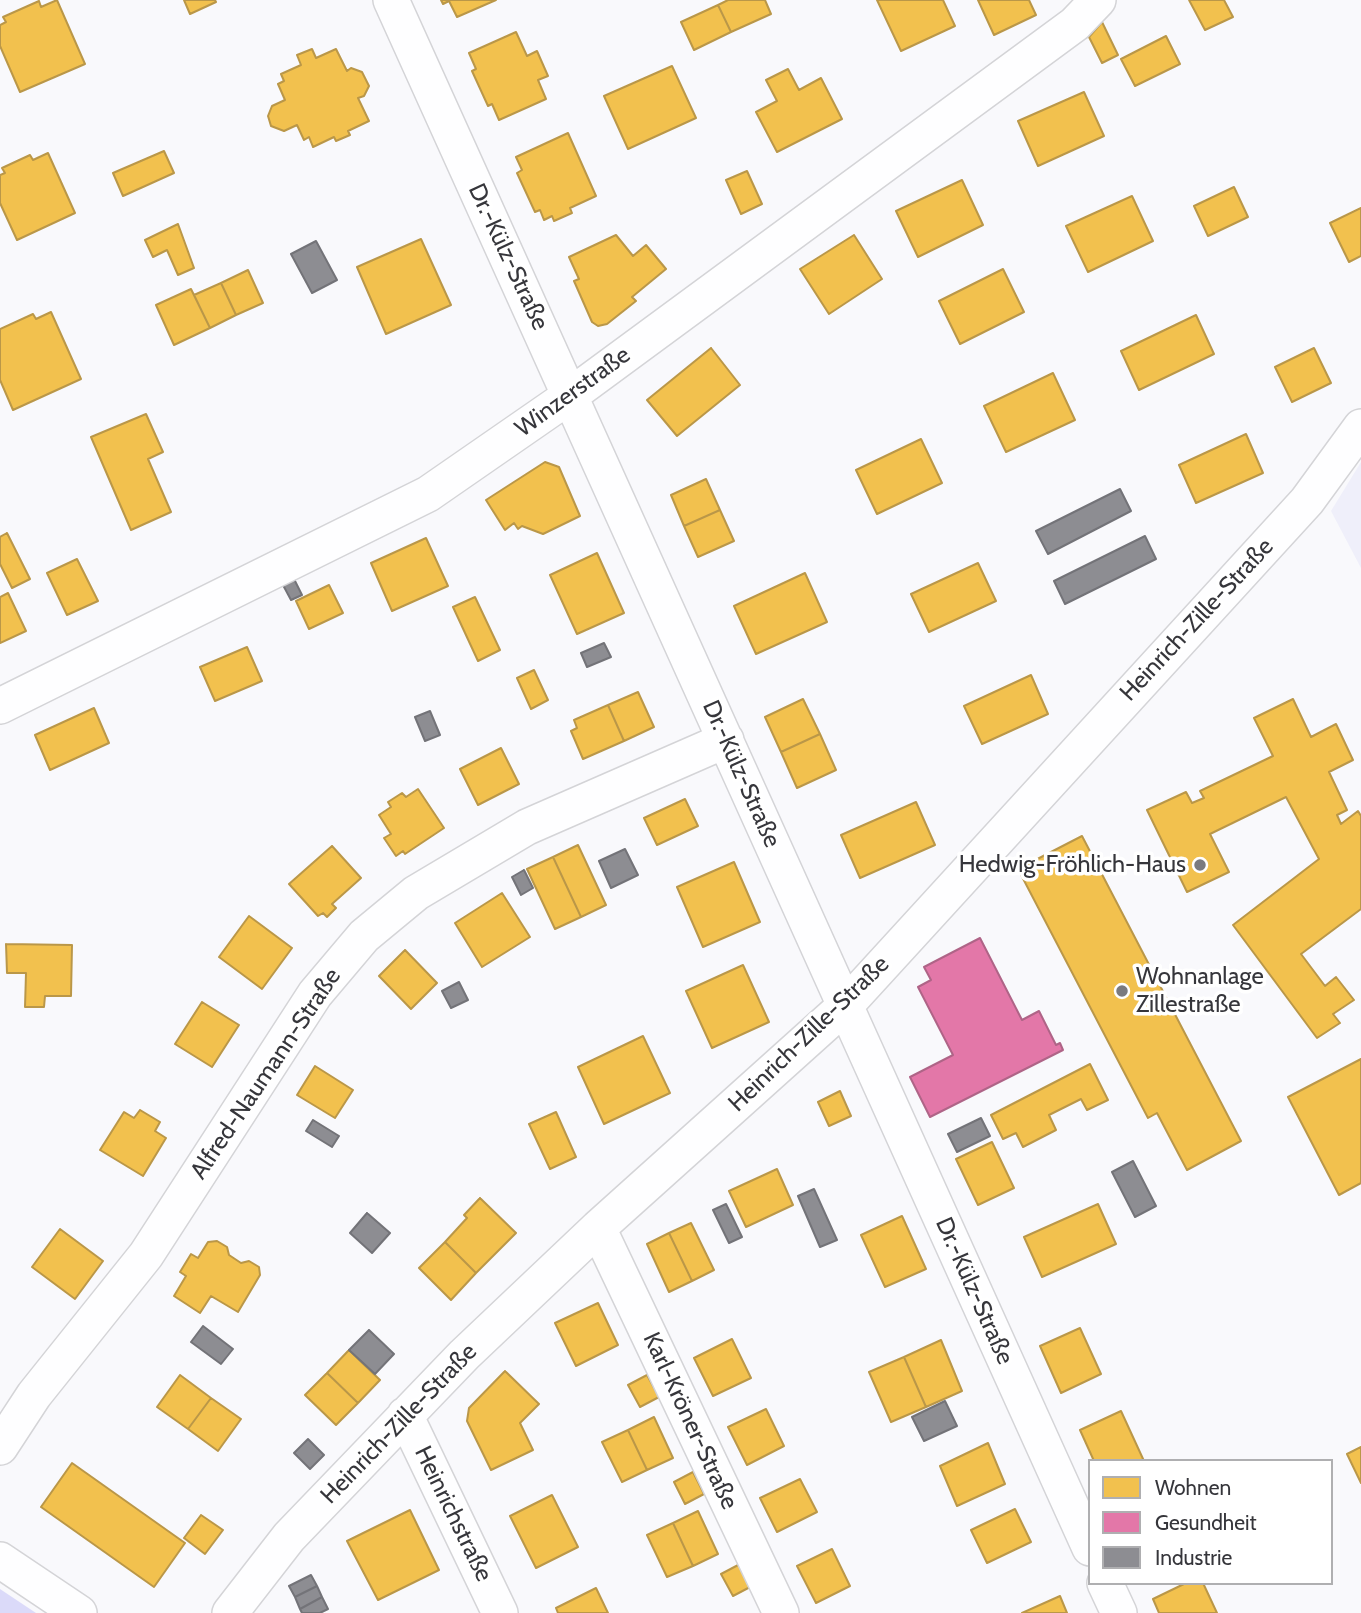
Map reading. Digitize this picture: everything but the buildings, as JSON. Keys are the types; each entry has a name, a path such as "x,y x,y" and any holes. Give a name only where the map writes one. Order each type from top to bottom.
{"street":[{"name":"Dr.-Külz-Straße","path":"391,0 1088,1544"},
{"name":"Winzerstraße","path":"0,706 428,494 571,395 1075,24 1098,0"},
{"name":"Heinrich-Zille-Straße","path":"230,1613 289,1537 405,1415 598,1228 845,1006 1307,501 1361,427"},
{"name":"Alfred-Naumann-Straße","path":"0,1447 34,1395 146,1255 315,994 365,936 416,893 527,827 726,740"},
{"name":"Karl-Kröner-Straße","path":"598,1228 781,1613"},
{"name":"Heinrichstraße","path":"405,1415 500,1613"},
{"path":"0,1560 79,1613"},
{"path":"1106,1585 1119,1613"}],"shaded area":[{"path":"1361,462 1361,568 1331,511"},
{"path":"0,1589 36,1613 0,1613"}],"place":[{"name":"Hedwig-Fröhlich-Haus","path":"1200,865"},
{"name":"Wohnanlage Zillestraße","path":"1122,991"}]}
